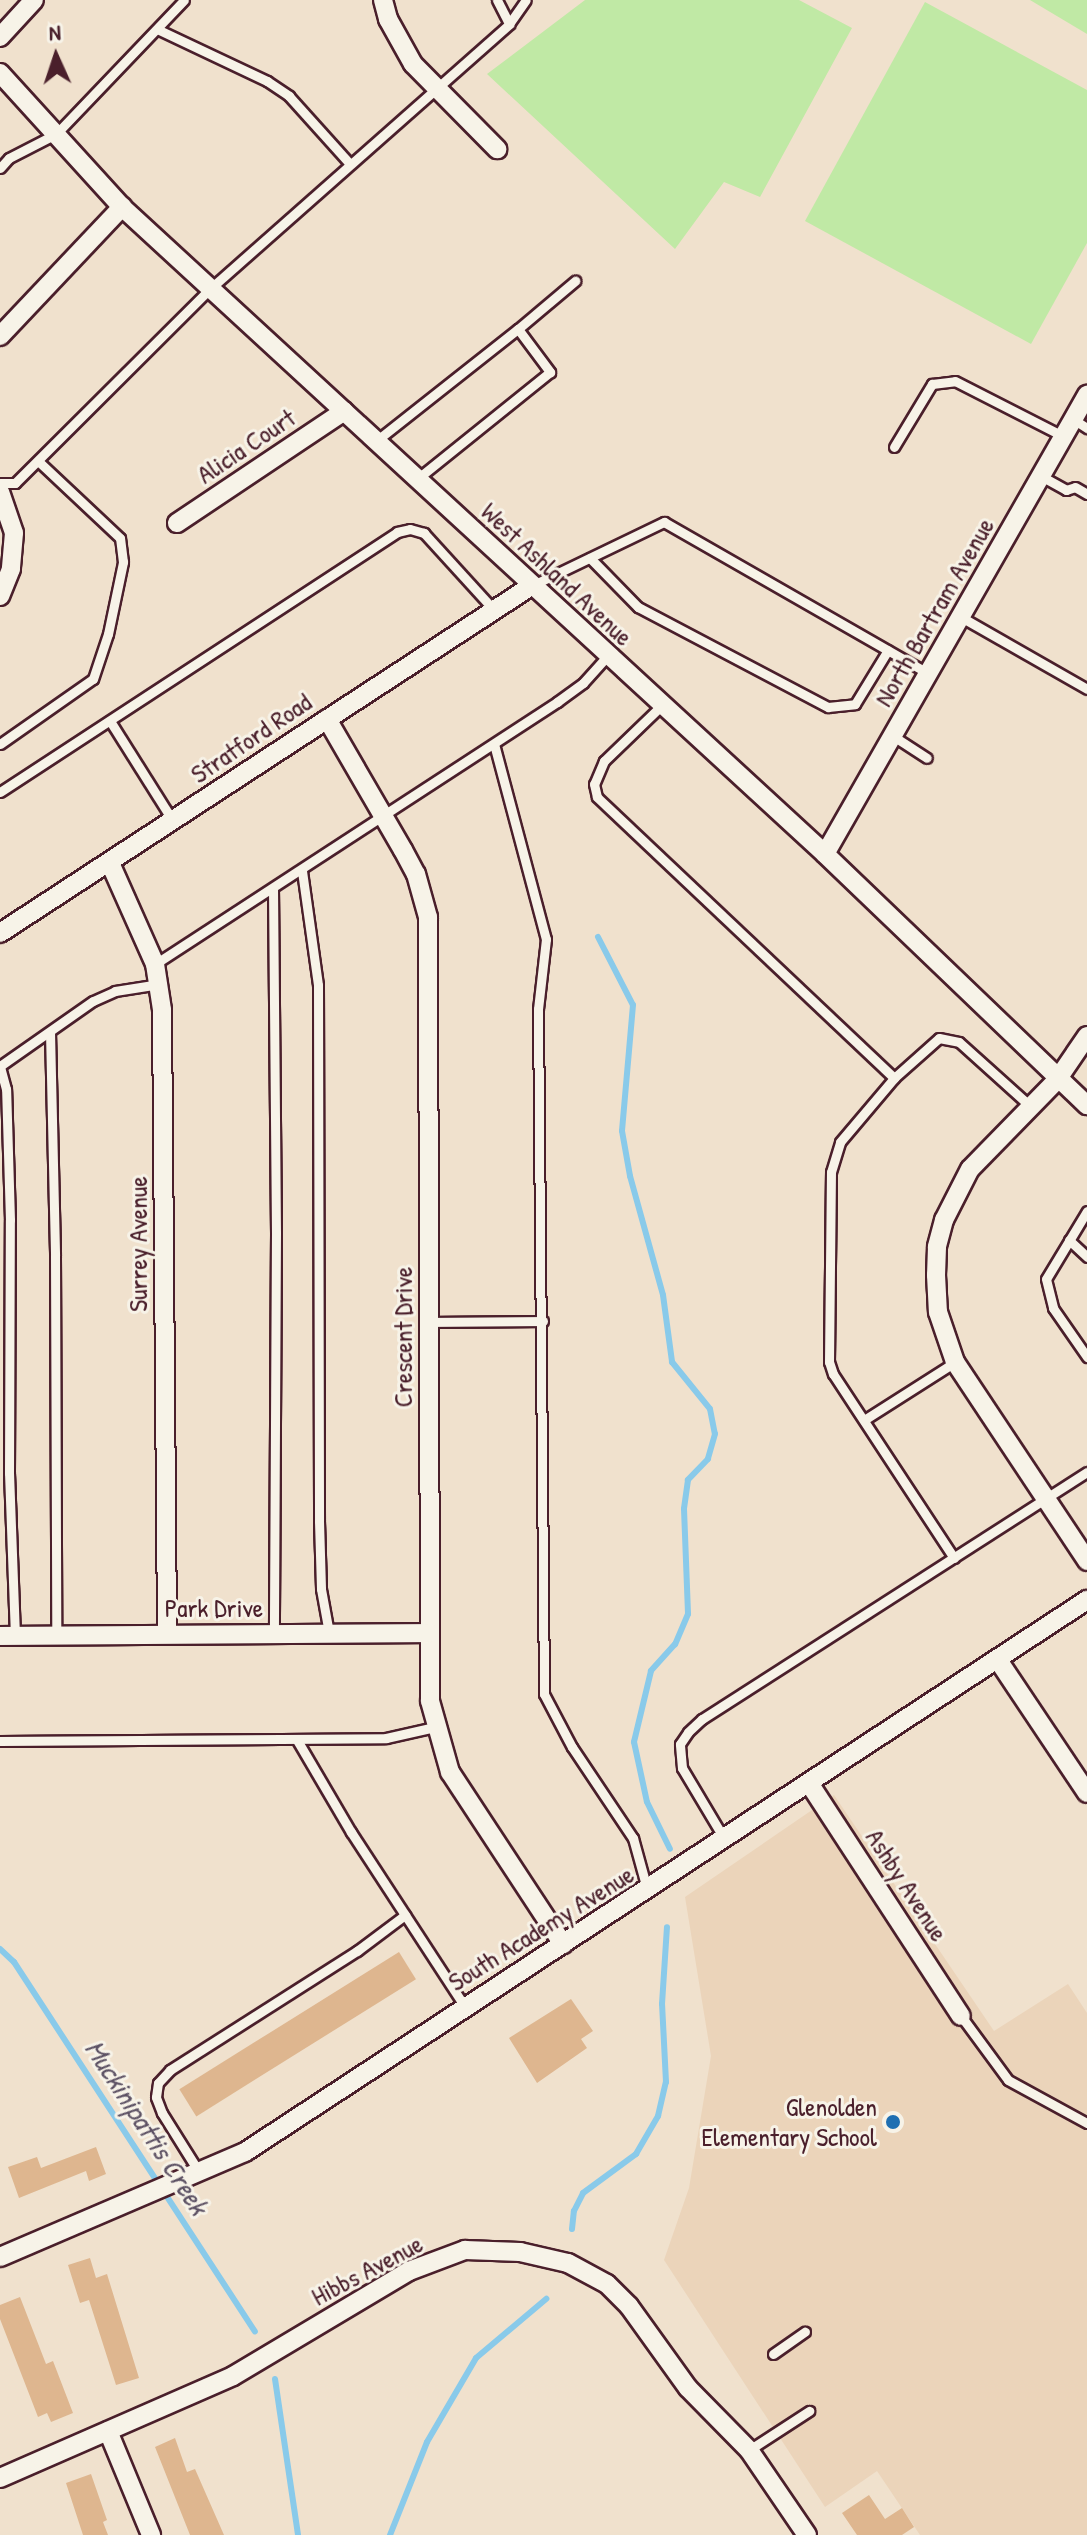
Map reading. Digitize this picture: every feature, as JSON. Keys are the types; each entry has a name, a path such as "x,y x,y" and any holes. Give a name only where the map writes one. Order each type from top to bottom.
{"street":[{"path":"0,37 34,0"},
{"path":"383,0 388,19 413,64 435,90 497,149"},
{"name":"West Ashland Avenue","path":"0,73 122,207 825,854 1057,1080 1087,1105"},
{"path":"0,336 122,207"},
{"name":"North Bartram Avenue","path":"825,854 1063,436 1080,424 1087,395"},
{"name":"Alicia Court","path":"177,523 344,411"},
{"path":"0,492 12,521 13,551 0,596"},
{"name":"Stratford Road","path":"0,933 531,586"},
{"name":"Crescent Drive","path":"327,719 416,874 428,917 428,1633 430,1701 435,1727 450,1772 563,1944"},
{"name":"Surrey Avenue","path":"110,863 155,964 159,984 167,1634"},
{"path":"1087,1036 1057,1080 1029,1105 970,1169 944,1220 937,1247 938,1312 955,1362 1087,1561"},
{"name":"South Academy Avenue","path":"0,2257 200,2174 245,2152 648,1891 1087,1600"},
{"name":"Park Drive","path":"8,1636 428,1633"},
{"path":"998,1660 1087,1793"},
{"name":"Ashby Avenue","path":"809,1783 961,2016"},
{"name":"Hibbs Avenue","path":"0,2478 233,2376 409,2271 465,2250 520,2252 568,2263 607,2284 629,2306 688,2388 749,2450 807,2535"},
{"path":"108,2431 151,2535"}],"lane":[{"path":"0,168 9,158 56,134 184,0"},
{"path":"497,0 509,24"},
{"path":"0,483 15,483 211,288 509,24 526,0"},
{"path":"157,29 267,81 289,96 350,164"},
{"path":"376,441 575,281"},
{"path":"417,479 550,372 518,329"},
{"path":"894,447 932,384 955,381 1063,436"},
{"path":"0,744 93,679 108,634 123,562 120,538 38,461"},
{"path":"1041,476 1066,490 1075,487 1087,494"},
{"path":"531,586 664,522 928,673"},
{"path":"0,792 397,532 410,529 424,533 494,610"},
{"path":"590,558 638,607 828,707 855,704 888,650"},
{"path":"961,617 1087,689"},
{"path":"155,964 494,744 583,683 607,656"},
{"path":"662,705 604,761 594,784 597,797 894,1078"},
{"path":"110,721 173,821"},
{"path":"893,736 927,758"},
{"path":"494,744 546,939 538,1009 544,1694 572,1747 633,1838 648,1891"},
{"path":"302,871 318,985 319,1535 321,1589 329,1633"},
{"path":"273,888 276,1201 274,1634"},
{"path":"8,1636 10,1220 6,1089 0,1066 115,991 159,984"},
{"path":"50,1032 55,1271 56,1636"},
{"path":"954,1558 829,1362 831,1172 840,1142 894,1078 939,1038 959,1042 1029,1105"},
{"path":"1087,1211 1046,1279 1053,1308 1087,1357"},
{"path":"1069,1240 1087,1257"},
{"path":"429,1322 543,1321"},
{"path":"864,1420 955,1362"},
{"path":"725,1840 682,1768 680,1744 688,1732 702,1719 1087,1472"},
{"path":"0,1741 386,1738 435,1727"},
{"path":"297,1740 465,2007"},
{"path":"200,2174 162,2113 156,2097 158,2083 170,2070 357,1951 405,1915"},
{"path":"961,2016 1008,2080 1087,2123"},
{"path":"773,2354 805,2332"},
{"path":"749,2450 809,2411"}],"shaded area":[{"name":"Glenolden Elementary School","path":"834,1795 994,2031 1068,1984 1087,2013 1087,2535 920,2535 877,2471 825,2507 664,2260 689,2188 711,2056 685,1897"}],"green space":[{"path":"585,0 799,0 852,28 760,197 724,182 675,249 487,74"},
{"path":"1030,0 1087,0 1087,34"},
{"path":"925,2 1087,90 1087,243 1031,344 805,221"}],"building":[{"path":"399,1952 416,1979 196,2116 179,2089"},
{"path":"571,1999 593,2031 581,2039 587,2048 537,2083 509,2038"},
{"path":"96,2147 106,2174 89,2181 86,2171 19,2198 8,2167 37,2157 41,2168"},
{"path":"90,2258 96,2278 107,2274 139,2378 116,2385 89,2300 80,2303 68,2265"},
{"path":"20,2297 46,2364 53,2361 73,2413 51,2422 47,2413 38,2417 0,2319 0,2305"},
{"path":"175,2438 187,2472 195,2469 224,2535 190,2535 155,2447"},
{"path":"91,2474 107,2520 103,2522 108,2535 83,2535 66,2483"},
{"path":"869,2495 885,2519 902,2508 914,2527 902,2535 857,2535 842,2513"}],"waterway":[{"path":"598,937 633,1005 622,1131 630,1176 663,1295 672,1362 710,1409 715,1434 708,1459 688,1480 684,1509 688,1614 675,1644 651,1671 634,1742 647,1802 670,1849"},
{"path":"572,2229 574,2211 583,2193 636,2154 658,2116 666,2082 662,2004 667,1927"},
{"name":"Muckinipattis Creek","path":"0,1949 14,1962 255,2331"},
{"path":"390,2535 427,2442 476,2358 546,2299"},
{"name":"Muckinipattis Creek","path":"275,2379 298,2535"}],"place":[{"name":"Glenolden Elementary School","path":"893,2122"}]}
